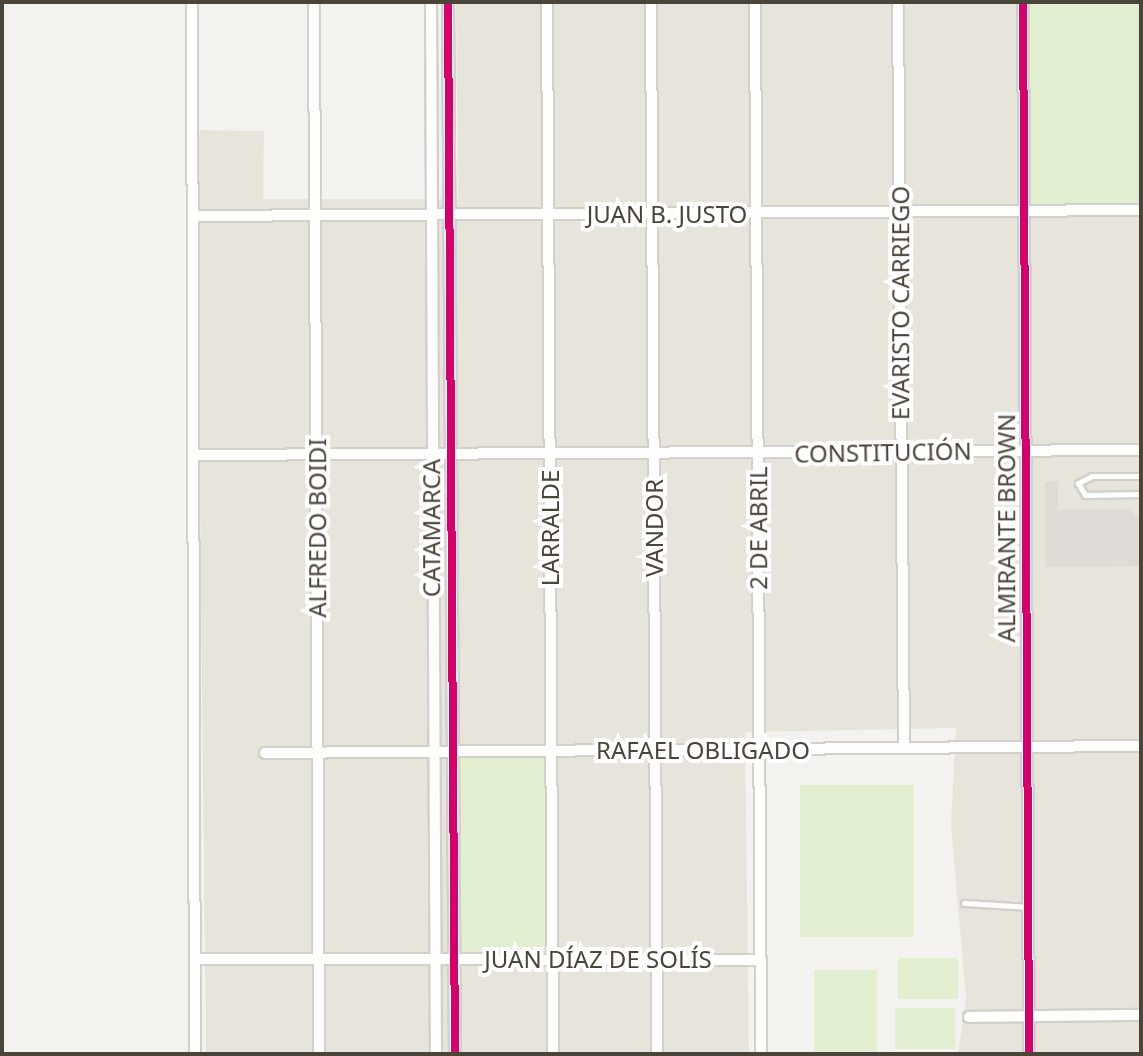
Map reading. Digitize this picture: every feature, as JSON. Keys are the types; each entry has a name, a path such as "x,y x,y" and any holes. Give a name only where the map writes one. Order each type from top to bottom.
{"street":[{"path":"192,2 195,1054"},
{"name":"ALFREDO BOIDI","path":"314,2 319,1054"},
{"name":"CATAMARCA","path":"431,2 436,1054"},
{"name":"CATAMARCA","path":"448,2 455,1054"},
{"name":"LARRALDE","path":"547,2 553,1054"},
{"name":"VANDOR","path":"651,2 657,1054"},
{"name":"2 DE ABRIL","path":"755,2 761,1054"},
{"name":"EVARISTO CARRIEGO","path":"898,2 904,748"},
{"name":"ALMIRANTE BROWN","path":"1023,2 1029,1054"},
{"name":"JUAN B. JUSTO","path":"193,216 756,215 1141,210"},
{"name":"CONSTITUCIÓN","path":"193,455 1141,450"},
{"name":"RAFAEL OBLIGADO","path":"265,753 1141,746"},
{"name":"JUAN DÍAZ DE SOLÍS","path":"195,959 761,960"},
{"path":"969,1017 1141,1015"}],"lane":[{"path":"1141,476 1092,476 1078,483 1085,495 1141,494"},
{"path":"964,903 1028,907"}],"shaded area":[{"path":"456,2 1141,2 1141,1054 958,1054 966,998 951,825 956,728 745,732 749,1054 206,1054 196,130 264,131 263,199 458,199"}],"green space":[{"path":"1029,2 1138,2 1138,205 1029,205"},
{"path":"460,753 547,753 547,951 460,951"},
{"path":"800,785 914,785 914,937 800,937"},
{"path":"898,958 958,958 958,999 898,999"},
{"path":"814,970 877,970 877,1053 814,1053"},
{"path":"895,1008 955,1008 955,1049 895,1049"}],"building":[{"path":"1058,481 1058,510 1130,509 1141,521 1141,566 1046,567 1045,482"}],"cycle path":[{"path":"448,2 455,1054"},
{"path":"1023,2 1029,1054"}]}
